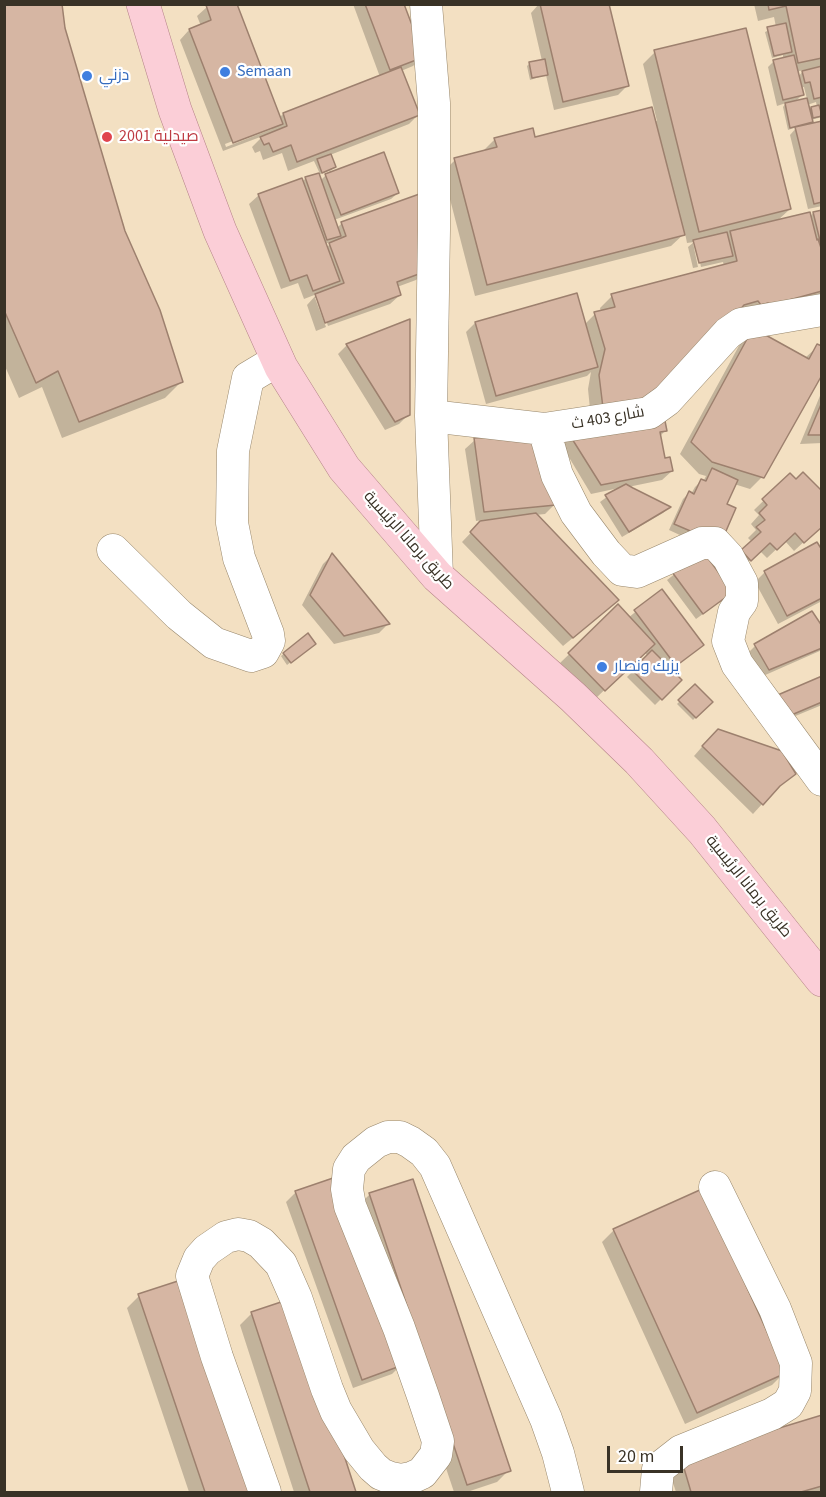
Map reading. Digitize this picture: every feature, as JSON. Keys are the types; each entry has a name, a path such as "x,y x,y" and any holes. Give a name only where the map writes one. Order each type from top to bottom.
{"main road":[{"name":"طريق برمانا الرئيسية","path":"143,4 175,110 220,231 278,360 344,468 437,576 573,697 639,761 702,830 822,980"}],"street":[{"path":"426,4 434,103 431,416 437,576"},
{"name":"شارع 403 ث","path":"431,416 544,429 649,413 667,400 728,333 741,324 822,310"},
{"path":"113,550 179,615 214,643 251,656 263,652 269,641 268,634 239,558 232,523 233,451 248,378 278,360"},
{"path":"544,429 557,475 576,513 622,570 637,572 702,543 716,543 728,557 742,583 742,601 734,612 728,641 737,664 822,780"},
{"path":"265,1492 216,1357 192,1276 199,1259 207,1250 226,1237 238,1234 249,1236 261,1243 281,1264 296,1298 331,1400 353,1440 373,1467 381,1474 391,1478 400,1480 411,1478 422,1473 436,1455 438,1441 423,1396 399,1328 350,1206 347,1189 349,1169 356,1158 376,1142 388,1137 400,1137 424,1152 435,1166 546,1419 568,1492"},
{"path":"656,1492 658,1468 681,1451 772,1414 788,1404 795,1391 796,1363 792,1352 775,1310 715,1187"}],"building":[{"path":"4,4 62,4 65,28 125,231 160,310 183,382 79,422 58,371 36,383 4,310"},
{"path":"237,4 283,124 233,143 189,29 211,20 206,5"},
{"path":"365,4 404,4 424,57 390,70"},
{"path":"540,4 609,4 629,86 563,102"},
{"path":"768,4 822,4 822,58 798,63 786,6 769,10"},
{"path":"786,23 792,52 774,56 767,27"},
{"path":"746,28 791,209 699,232 654,50"},
{"path":"794,55 804,95 783,100 773,60"},
{"path":"545,59 548,75 532,78 529,62"},
{"path":"822,66 822,97 814,99 810,82 805,83 802,71"},
{"path":"401,67 420,115 297,162 291,145 273,152 269,143 264,145 260,137 287,126 283,113"},
{"path":"807,98 813,122 790,128 785,103"},
{"path":"819,105 822,116 813,118 811,107"},
{"path":"652,107 685,235 487,285 454,158 497,147 494,138 533,128 535,137"},
{"path":"822,121 822,202 814,204 795,127"},
{"path":"384,152 399,193 341,215 325,174"},
{"path":"331,154 336,167 322,173 317,159"},
{"path":"319,173 341,236 327,240 305,177"},
{"path":"302,178 340,281 313,291 307,275 290,281 258,194"},
{"path":"425,192 427,271 397,282 401,295 325,323 315,294 344,283 329,243 346,236 341,222"},
{"path":"822,210 822,249 813,212"},
{"path":"810,212 822,251 822,291 771,305 768,303 761,305 758,301 744,305 668,394 603,408 599,375 605,349 594,312 615,307 611,294 737,261 730,231"},
{"path":"727,232 733,256 699,263 693,240"},
{"path":"577,293 598,367 496,396 475,322"},
{"path":"410,319 410,415 395,422 346,344"},
{"path":"753,328 809,359 817,344 822,346 822,375 764,478 712,462 691,442"},
{"path":"822,402 822,435 808,435"},
{"path":"664,416 667,431 660,432 665,458 670,457 673,471 601,485 569,434"},
{"path":"539,434 556,505 484,512 474,438"},
{"path":"712,468 738,480 727,504 736,508 723,538 702,536 674,524 689,491 694,494 701,479 706,481"},
{"path":"803,472 822,491 822,527 804,543 795,533 777,550 770,543 751,561 741,550 761,532 756,527 765,520 759,513 767,505 762,499 790,473 796,479"},
{"path":"626,484 671,507 629,532 605,495"},
{"path":"536,513 619,600 573,638 470,532 480,521"},
{"path":"817,542 822,550 822,598 787,616 764,571"},
{"path":"702,550 733,592 703,614 672,572"},
{"path":"332,553 390,624 344,636 310,595"},
{"path":"662,589 704,645 676,666 634,610"},
{"path":"618,604 655,644 605,691 568,653"},
{"path":"812,611 822,626 822,648 769,670 754,644"},
{"path":"308,633 316,644 291,663 283,653"},
{"path":"652,650 682,680 662,700 632,670"},
{"path":"822,676 822,702 782,719 773,697"},
{"path":"695,684 713,702 696,718 678,700"},
{"path":"718,729 782,751 796,774 780,786 763,805 702,746"},
{"path":"336,1177 403,1365 362,1380 295,1191"},
{"path":"413,1179 511,1471 467,1485 369,1193"},
{"path":"702,1189 786,1373 697,1413 613,1229"},
{"path":"181,1280 254,1492 205,1492 138,1294"},
{"path":"293,1298 356,1492 310,1492 251,1312"},
{"path":"822,1415 822,1486 801,1492 691,1492 681,1458"}],"place":[{"name":"Semaan","path":"225,72"},
{"name":"دزني","path":"87,76"},
{"name":"صيدلية 2001","path":"107,137"},
{"name":"يزبك ونصار","path":"602,667"}]}
